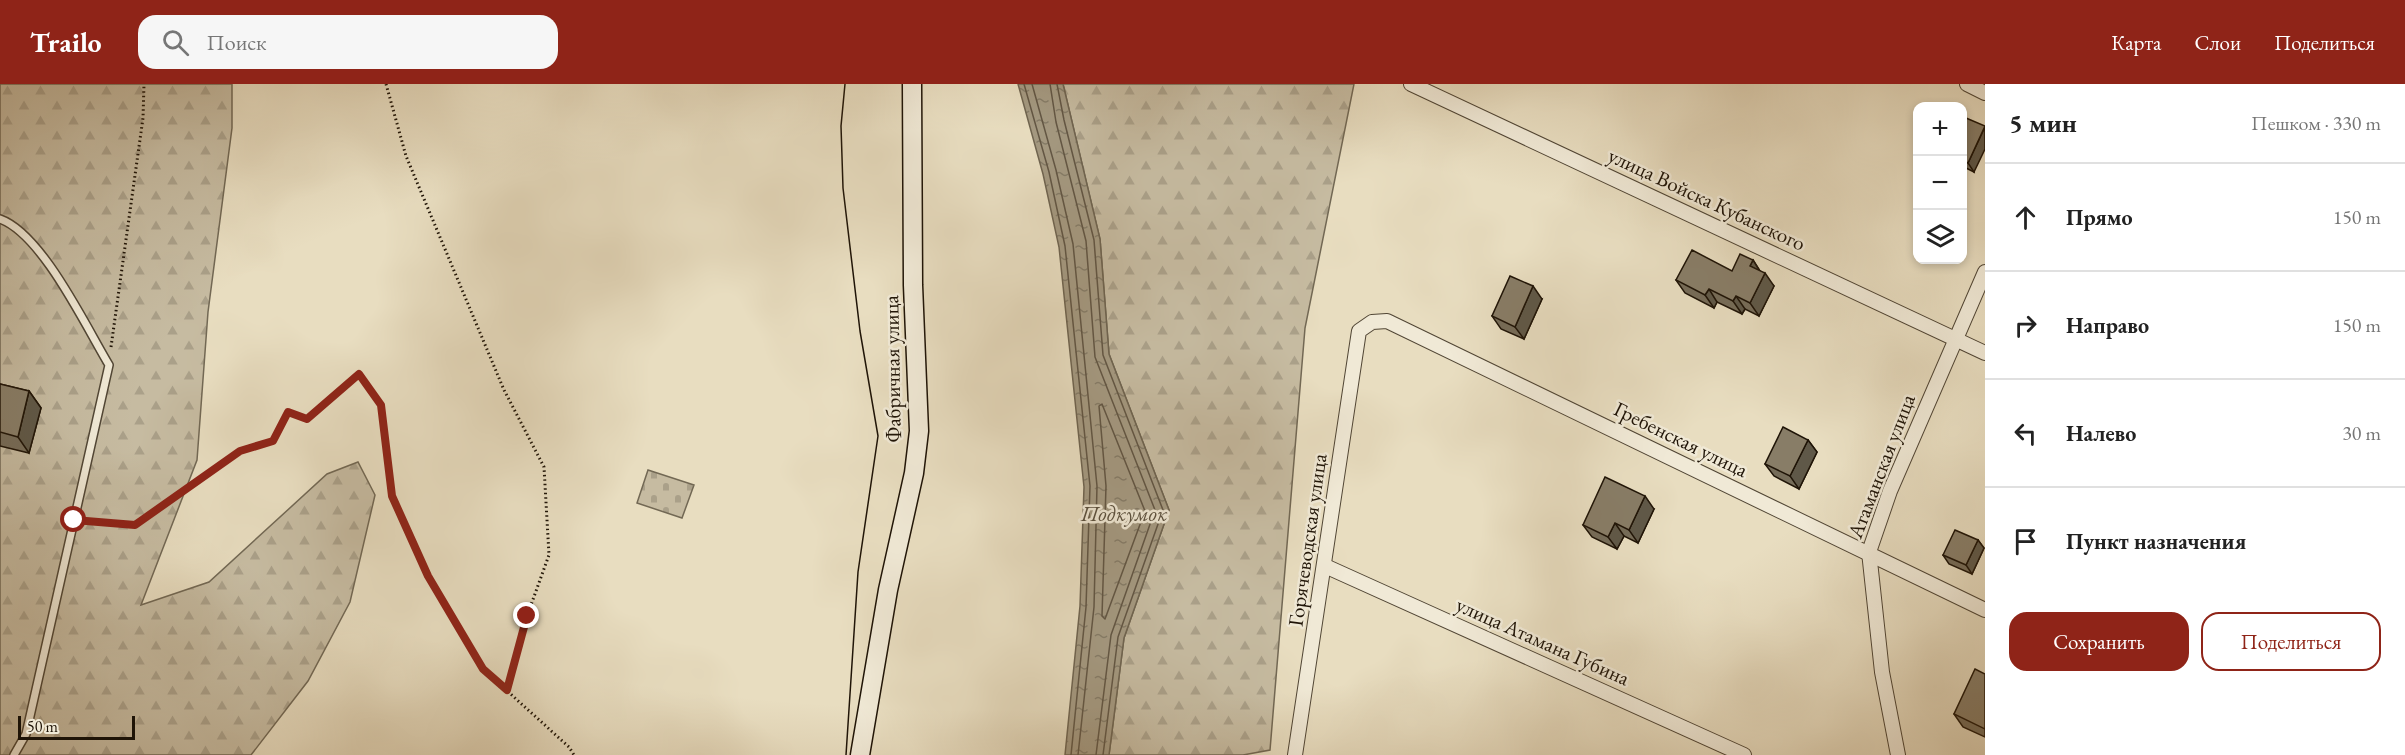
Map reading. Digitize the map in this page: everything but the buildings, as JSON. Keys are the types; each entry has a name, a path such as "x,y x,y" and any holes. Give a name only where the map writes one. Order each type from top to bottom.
{"main road":[{"name":"Фабричная улица","path":"860,755 888,590 914,473 919,431 913,285 912,84"}],"street":[{"name":"улица Войска Кубанского","path":"1411,84 1985,352"},
{"path":"1967,84 1985,93"},
{"name":"Атаманская улица","path":"1898,755 1882,672 1869,552 1890,491 1985,272"},
{"name":"Гребенская улица","path":"1359,331 1372,322 1387,321 1985,610"},
{"name":"Горячеводская улица","path":"1295,755 1359,331"},
{"name":"улица Атамана Губина","path":"1325,566 1744,755"}],"lane":[{"path":"0,219 13,224 38,249 109,364 26,734 14,755"}],"path":[{"path":"109,364 142,118 144,84"},
{"path":"386,84 406,156 504,390 544,467 549,555 527,616 507,690"},
{"path":"74,520 135,525 240,451 273,441 288,412 307,419 359,374 381,405 392,496 428,576 483,669 569,747 574,755"}],"green space":[{"path":"0,84 232,84 232,128 208,312 197,460 141,605 209,582 327,474 358,462 375,495 350,602 308,681 251,755 0,755"},
{"path":"1063,84 1354,84 1305,328 1270,750 1243,755 1109,755 1124,638 1169,510 1109,354 1100,239"},
{"path":"648,470 694,485 682,518 637,503"}],"water":[{"name":"Подкумок","path":"1018,84 1063,84 1100,239 1109,354 1169,510 1124,638 1109,755 1065,755 1080,606 1084,487 1059,247 1043,174"}],"tram line":[{"path":"845,84 841,126 843,188 860,331 878,436 858,572 846,755"}],"route":[{"path":"74,520 135,525 240,451 273,441 288,412 307,419 359,374 381,405 392,496 428,576 483,669 507,690 527,616"}]}
